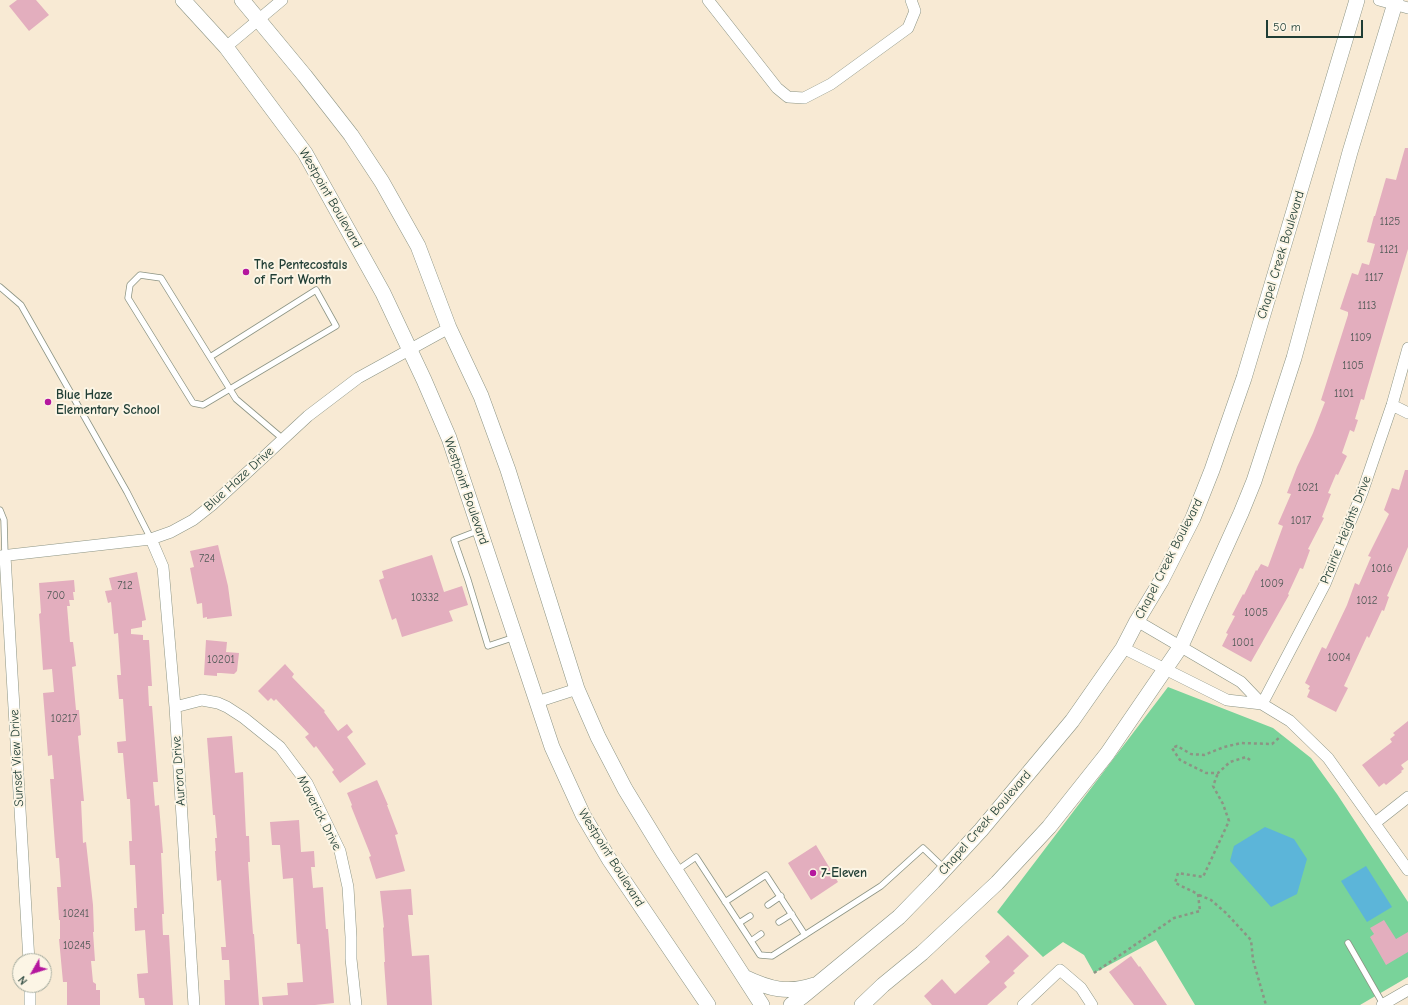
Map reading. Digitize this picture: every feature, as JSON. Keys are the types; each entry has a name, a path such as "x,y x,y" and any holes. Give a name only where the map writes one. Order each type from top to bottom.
{"main road":[{"name":"Westpoint Boulevard","path":"183,0 226,47 305,153 383,292 449,438 552,747 583,815 609,860 708,1005"},
{"path":"242,0 305,76 351,135 382,182 418,246 450,328 481,396 508,470 578,689 598,737 625,789 675,871 762,1005"},
{"name":"Chapel Creek Boulevard","path":"791,1005 899,917 982,830 1072,721 1123,648 1161,580 1193,518 1212,470 1244,378 1357,0"},
{"path":"862,1005 883,985 922,953 997,883 1049,827 1107,754 1181,646 1241,513 1258,466 1294,358 1350,152 1400,4"},
{"path":"744,978 762,986 782,990 802,989 819,983"}],"street":[{"path":"226,47 282,0"},
{"path":"708,0 777,88 788,97 804,98 832,84 908,28 914,11 911,0"},
{"path":"1379,0 1400,4"},
{"name":"Blue Haze Drive","path":"2,556 151,539 170,532 193,520 308,416 358,378 450,328"},
{"name":"Prairie Heights Drive","path":"1262,704 1324,584 1362,493 1392,405 1408,348"},
{"path":"1392,405 1408,413"},
{"name":"Aurora Drive","path":"151,539 164,567 175,707 194,1005"},
{"name":"Sunset View Drive","path":"2,556 28,953"},
{"path":"1137,621 1241,682 1262,704 1290,721 1328,758 1408,870"},
{"path":"1123,648 1226,700 1262,704"},
{"path":"537,702 578,689"},
{"name":"Maverick Drive","path":"175,707 202,700 218,703 227,707 244,718 280,747 307,783 340,852 346,880 351,937 351,966 356,1005"},
{"path":"1375,823 1408,796"},
{"path":"1023,1005 1060,970 1080,988 1092,1005"},
{"path":"1382,1005 1408,990"},
{"path":"30,993 30,1005"}],"lane":[{"path":"210,357 316,290 336,326 231,390 203,405 193,403 128,298 130,285 140,275 161,278 210,357 231,390 236,399 283,439"},
{"path":"0,287 21,305 127,492 151,539"},
{"path":"0,510 4,520 2,556"},
{"path":"480,530 454,540 488,646 515,637"},
{"path":"675,871 696,857 750,941 760,954 772,956 882,886 923,848 945,869"},
{"path":"725,902 766,875 805,935"},
{"path":"768,905 780,896"},
{"path":"779,922 792,914"},
{"path":"739,923 750,916"},
{"path":"750,941 761,934"},
{"path":"1348,943 1382,1005"}],"path":[{"path":"1218,772 1206,773 1180,760 1172,748 1176,746 1191,754 1204,755 1224,747 1241,743 1272,744 1281,736"},
{"path":"1250,760 1246,756 1230,762 1218,772 1214,786 1229,821 1203,877 1178,873 1175,883 1211,900 1226,912 1251,940 1253,960 1266,1005"},
{"path":"1094,973 1174,918 1200,911 1198,894"}],"green space":[{"path":"1168,687 1273,728 1311,758 1337,794 1408,902 1408,977 1360,1005 1195,1005 1156,940 1094,973 1084,955 1063,942 1043,957 997,912"}],"water":[{"path":"1265,827 1294,839 1307,859 1297,894 1271,907 1230,861 1234,846"},
{"path":"1366,866 1392,907 1367,922 1341,881"}],"building":[{"path":"17,0 36,0 49,15 29,31 9,6"},
{"path":"1405,148 1408,148 1408,249 1364,400 1361,399 1355,419 1358,420 1354,432 1350,430 1342,453 1347,456 1338,475 1336,474 1328,493 1331,494 1322,517 1324,518 1308,549 1310,550 1303,569 1300,568 1288,594 1289,595 1251,662 1222,646 1228,634 1226,633 1235,616 1232,615 1256,570 1257,571 1261,564 1268,567 1283,526 1278,524 1291,494 1287,493 1325,402 1321,400 1348,315 1348,312 1340,309 1352,273 1358,275 1362,263 1369,265 1375,244 1367,242 1374,216 1386,178 1396,180"},
{"path":"1405,470 1408,470 1408,547 1387,596 1389,597 1384,611 1382,610 1369,638 1367,636 1344,686 1348,688 1336,712 1307,697 1310,686 1305,683 1322,647 1326,649 1347,605 1355,583 1359,585 1371,557 1368,556 1389,514 1384,510 1392,488 1399,490"},
{"path":"218,545 228,586 232,616 207,619 207,617 203,618 202,603 197,604 190,568 194,567 190,551"},
{"path":"432,555 444,592 462,586 468,605 449,611 453,621 402,637 396,618 392,620 379,580 384,578 382,571"},
{"path":"137,572 146,620 142,621 142,627 131,629 131,634 143,635 143,640 149,640 152,686 148,686 149,706 152,706 158,782 153,782 155,806 159,805 163,853 161,853 164,914 162,914 163,935 169,935 173,1005 145,1005 144,998 139,998 137,974 148,973 145,930 135,931 134,908 137,908 135,865 130,865 129,841 132,841 130,799 127,799 123,753 118,753 117,742 126,741 123,699 119,699 117,675 121,675 118,633 114,634 111,602 108,603 105,591 112,590 109,578"},
{"path":"74,580 74,600 69,600 70,606 67,606 70,642 73,642 76,666 72,667 76,710 79,710 81,735 78,736 84,801 81,801 83,843 86,842 93,905 95,961 91,961 93,982 96,984 96,990 100,990 100,1005 67,1005 67,982 63,982 59,939 60,920 57,887 61,887 59,858 56,858 50,779 54,779 52,755 48,756 43,693 54,692 52,669 43,670 39,614 41,613 39,583"},
{"path":"206,640 227,642 226,652 239,653 237,671 234,674 217,673 217,676 204,675"},
{"path":"285,664 294,674 292,677 325,711 324,712 338,731 347,724 353,732 347,737 366,764 340,783 332,772 334,770 316,746 314,748 305,737 309,734 276,699 274,701 271,698 268,701 258,691"},
{"path":"1408,721 1408,760 1401,765 1404,769 1401,771 1402,772 1386,785 1384,783 1379,787 1362,765 1392,742 1390,739 1395,735 1393,733"},
{"path":"232,736 235,773 243,772 246,836 249,836 250,862 248,862 259,1005 225,1005 224,980 230,980 229,960 222,960 221,947 226,947 221,880 217,881 215,838 217,838 215,815 213,815 207,738"},
{"path":"377,780 398,834 395,835 405,871 376,879 369,857 371,856 347,793"},
{"path":"299,820 301,852 314,851 315,867 311,867 313,888 323,887 334,1003 315,1005 263,1005 262,997 288,995 287,983 303,982 300,944 297,944 293,878 283,879 280,845 272,845 270,822"},
{"name":"7-Eleven","path":"816,845 838,882 811,900 788,863"},
{"path":"411,889 413,915 408,915 412,956 429,955 432,1005 387,1005 384,962 384,927 380,891"},
{"path":"1384,920 1396,939 1408,932 1408,952 1386,965 1370,937 1374,934 1370,928"},
{"path":"1008,935 1029,956 1013,971 1015,973 1004,983 1007,987 987,1005 932,1005 924,996 942,979 955,994 990,962 985,956"},
{"path":"1131,956 1139,967 1140,966 1167,1005 1134,1005 1109,972"}],"place":[{"name":"The Pentecostals of Fort Worth","path":"246,272"},
{"name":"Blue Haze Elementary School","path":"48,402"},
{"name":"7-Eleven","path":"813,873"}]}
